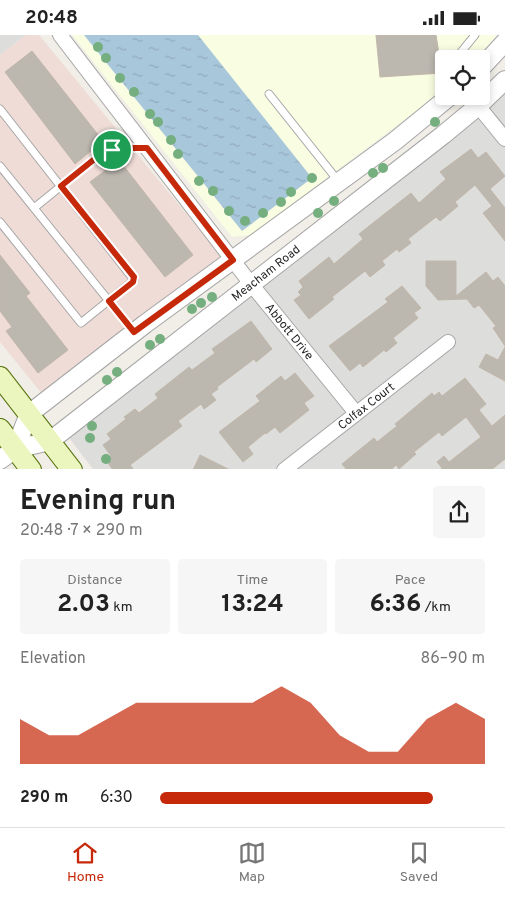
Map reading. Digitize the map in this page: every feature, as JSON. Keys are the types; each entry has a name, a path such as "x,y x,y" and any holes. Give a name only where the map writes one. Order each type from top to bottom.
{"main road":[{"path":"0,377 72,469"},
{"path":"0,429 7,454 31,469"}],"street":[{"name":"Abbott Drive","path":"60,35 251,284 356,413"},
{"path":"490,58 505,42"},
{"name":"Meacham Road","path":"490,90 505,80"},
{"path":"7,454 29,414 134,332 395,141 439,105"},
{"name":"Meacham Road","path":"7,454 50,441 251,284 469,105"},
{"path":"477,105 505,139"},
{"name":"Colfax Court","path":"284,469 448,342"}],"lane":[{"path":"463,50 475,35"},
{"path":"269,94 339,182"},
{"path":"0,109 134,277 133,282 84,322 79,322 0,223"},
{"path":"34,208 102,153 121,148 147,148"},
{"path":"0,166 134,332"}],"shaded area":[{"path":"0,35 26,35 0,55"},
{"path":"26,35 39,35 221,256 43,395 0,342 0,55"},
{"path":"72,35 497,35 484,50 435,50 435,97 251,235 232,237"},
{"path":"505,85 505,469 93,469 66,434 239,294 491,106"}],"water":[{"path":"84,35 198,35 312,178 242,231"}],"building":[{"path":"376,35 436,35 438,50 435,50 435,73 380,77"},
{"path":"32,51 103,141 75,164 5,72"},
{"path":"471,149 478,158 486,152 505,176 490,189 505,208 505,241 483,213 492,206 475,185 455,202 458,206 440,221 436,217 408,239 411,243 399,252 397,249 382,261 385,265 370,277 365,271 332,297 334,299 309,319 294,300 301,295 298,292 303,287 299,281 329,257 334,264 363,239 359,234 411,193 419,203 446,179 440,172"},
{"path":"119,160 193,255 165,277 90,182"},
{"path":"0,255 30,293 26,296 68,350 38,373 6,331 12,327 0,311"},
{"path":"426,261 456,261 456,296 486,272 493,281 498,277 505,286 505,346 493,328 496,326 479,305 474,308 467,299 438,300 426,286"},
{"path":"402,286 421,308 414,313 418,318 393,338 397,343 386,352 384,350 363,367 360,363 350,371 329,346 388,302 385,299"},
{"path":"251,321 272,349 256,362 254,359 217,387 218,389 211,394 216,400 204,409 201,404 178,421 182,426 130,465 133,469 112,469 106,460 111,456 103,445 111,439 107,434 135,409 139,413 158,398 155,394 189,367 192,370 215,353 212,349"},
{"path":"505,347 505,381 479,367 486,354 498,360"},
{"path":"295,373 314,396 304,403 309,410 280,433 275,427 265,433 248,447 253,454 243,462 219,432 260,401 256,396 281,376 285,381"},
{"path":"465,378 486,404 479,410 492,426 505,415 505,459 492,469 441,469 437,462 444,456 449,462 481,437 466,417 442,436 439,432 414,452 416,454 399,469 396,465 392,469 346,469 342,464 374,438 377,442 432,393 434,396 439,392 442,396"},
{"path":"200,455 228,469 193,469"}],"route":[{"path":"147,148 233,260 134,332 109,301 133,282 134,277 61,186 102,153 112,150 147,148"}]}
